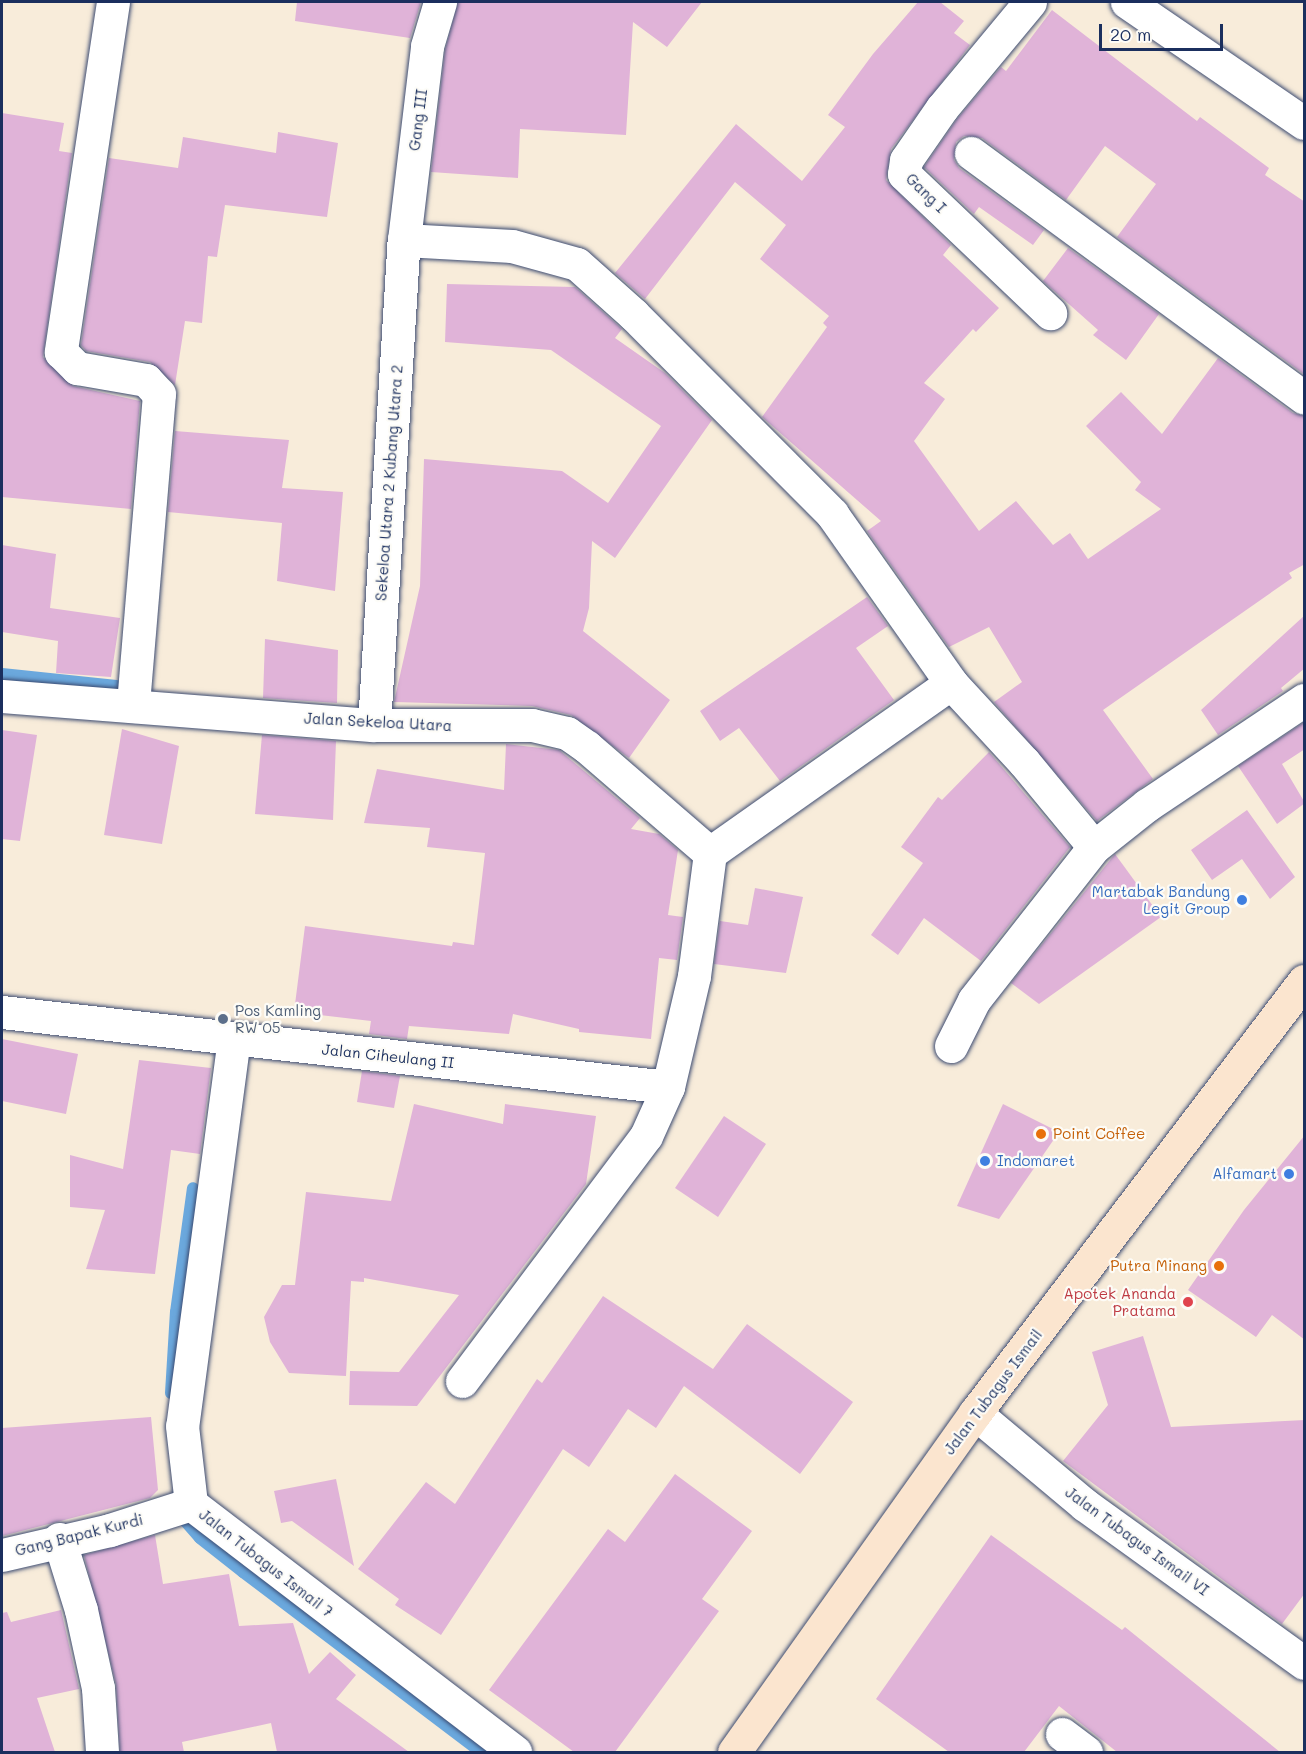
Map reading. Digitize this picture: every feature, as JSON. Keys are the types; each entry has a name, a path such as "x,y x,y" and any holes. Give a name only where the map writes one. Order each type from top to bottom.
{"main road":[{"name":"Jalan Tubagus Ismail","path":"734,1752 975,1413 1305,981"}],"street":[{"path":"113,2 61,352 77,368 146,380 159,394 133,706"},
{"name":"Gang III","path":"404,240 427,46 440,2"},
{"name":"Gang I","path":"1030,2 942,108 906,160 904,174 1050,313"},
{"path":"1127,2 1305,123"},
{"path":"971,153 1305,398"},
{"path":"404,240 512,246 577,264 634,315 832,514 951,683 1024,762 1094,847"},
{"name":"Sekeloa Utara 2 Kubang Utara 2","path":"374,725 404,240"},
{"path":"462,1381 646,1136 668,1087 694,976 710,853 951,683"},
{"name":"Jalan Sekeloa Utara","path":"2,696 374,725 532,725 567,733 710,853"},
{"path":"951,1046 974,1000 1094,847 1147,805 1305,700"},
{"name":"Jalan Ciheulang II","path":"2,1012 668,1087"},
{"name":"Jalan Tubagus Ismail 7","path":"234,1038 182,1426 191,1504 515,1752"},
{"name":"Jalan Tubagus Ismail VI","path":"975,1413 1085,1505 1305,1663"},
{"name":"Gang Bapak Kurdi","path":"2,1555 59,1539 110,1530 191,1504"},
{"path":"59,1539 84,1620 98,1688 102,1752"}],"building":[{"path":"297,2 421,2 410,38 295,21"},
{"path":"458,2 702,2 667,47 633,22 626,135 520,129 518,178 431,172 445,50"},
{"path":"918,2 940,2 964,21 954,33 970,45 891,149 886,180 951,245 943,255 999,308 976,332 973,329 924,383 945,399 914,441 979,531 1016,501 1053,545 1070,533 1088,559 1161,509 1135,490 1141,482 1086,426 1121,392 1162,434 1218,358 1293,413 1305,416 1305,564 1289,573 1292,578 1103,710 1153,779 1097,821 994,702 1022,682 989,627 949,647 867,531 881,521 762,417 827,327 823,323 829,316 760,259 786,225 735,182 645,299 615,273 736,124 802,181 845,127 828,115 873,54"},
{"path":"1052,10 1197,121 1200,117 1269,168 1265,175 1305,202 1305,375 1117,237 1156,184 1105,146 1066,200 982,138 964,136 956,142 954,160 959,168 1044,230 1033,245 979,207 974,214 924,167 957,119 1001,67 1006,71"},
{"path":"2,113 64,123 59,151 72,153 43,357 73,386 140,401 131,509 2,497"},
{"path":"278,132 338,143 327,217 225,205 217,257 208,256 202,323 185,321 175,385 150,362 86,351 81,345 109,158 178,168 183,137 276,153"},
{"path":"1068,248 1159,314 1126,360 1093,335 1098,330 1043,281"},
{"path":"447,284 575,287 622,329 615,338 665,373 712,420 615,558 592,541 589,608 583,631 670,700 629,758 571,715 532,706 394,702 420,586 424,459 562,471 608,503 661,426 551,350 445,342"},
{"path":"175,431 289,440 282,488 343,492 335,591 277,581 282,523 168,512"},
{"path":"2,545 56,554 50,608 120,618 111,677 56,673 58,641 2,632"},
{"path":"867,597 888,626 856,648 894,700 780,781 739,728 720,741 700,711"},
{"path":"1305,615 1305,668 1281,688 1283,691 1218,735 1201,710"},
{"path":"265,639 338,650 337,703 263,698"},
{"path":"1303,723 1305,749 1282,764 1305,803 1277,824 1238,766"},
{"path":"122,729 179,746 162,844 104,835"},
{"path":"2,730 37,735 20,841 2,839"},
{"path":"262,735 336,741 333,820 255,814"},
{"path":"506,744 559,750 640,818 631,829 659,834 678,850 668,915 683,917 677,960 659,958 651,1039 579,1032 579,1029 513,1014 509,1034 409,1026 407,1039 369,1034 371,1021 294,1012 305,926 452,946 453,942 474,945 485,853 427,847 430,828 364,823 377,769 504,790"},
{"path":"989,752 1070,847 981,961 924,918 898,955 871,935 923,863 901,847 938,797 942,800"},
{"path":"1247,810 1295,877 1270,899 1242,859 1212,880 1191,850"},
{"path":"1115,854 1161,917 1039,1004 1011,983"},
{"path":"755,888 803,897 786,973 714,964 720,921 748,925"},
{"path":"2,1039 78,1054 66,1114 2,1101"},
{"path":"139,1060 211,1068 200,1154 171,1150 155,1274 86,1269 105,1210 70,1207 70,1155 123,1169"},
{"path":"362,1071 400,1076 394,1108 357,1102"},
{"path":"414,1104 503,1124 505,1104 596,1116 586,1184 417,1406 349,1405 350,1371 399,1372 459,1295 364,1278 364,1282 351,1281 346,1376 289,1373 270,1342 264,1317 282,1285 295,1285 306,1192 391,1201"},
{"path":"1003,1104 1059,1132 999,1219 957,1206"},
{"path":"724,1116 766,1144 718,1217 675,1188"},
{"path":"1305,1135 1305,1340 1272,1315 1256,1337 1188,1290 1244,1210"},
{"path":"603,1296 713,1369 747,1324 853,1402 800,1474 684,1386 656,1428 628,1409 589,1467 563,1449 441,1635 395,1605 399,1599 358,1569 426,1482 455,1504 537,1379 542,1383"},
{"path":"1143,1336 1171,1427 1305,1420 1305,1593 1282,1624 1063,1461 1108,1405 1092,1352"},
{"path":"151,1417 158,1490 150,1498 2,1536 2,1428"},
{"path":"675,1474 752,1531 702,1599 719,1611 615,1752 574,1752 489,1690 608,1529 625,1542"},
{"path":"336,1479 354,1566 292,1521 281,1523 274,1491"},
{"path":"155,1535 163,1584 229,1574 239,1626 293,1623 309,1674 330,1652 356,1675 336,1699 409,1752 277,1752 271,1723 182,1742 184,1752 120,1752 116,1684 84,1555"},
{"path":"991,1535 1122,1630 1125,1627 1280,1752 1117,1752 1059,1706 1024,1752 949,1752 876,1699"},
{"path":"61,1610 79,1689 37,1698 55,1752 2,1752 2,1613 7,1612 11,1622"}],"waterway":[{"path":"2,674 116,686"},
{"path":"171,1393 176,1312 193,1188"},
{"path":"180,1515 200,1538 243,1572 481,1752"}],"place":[{"name":"Martabak Bandung Legit Group","path":"1242,900"},
{"name":"Pos Kamling RW 05","path":"223,1019"},
{"name":"Point Coffee","path":"1041,1134"},
{"name":"Indomaret","path":"985,1161"},
{"name":"Alfamart","path":"1289,1174"},
{"name":"Putra Minang","path":"1219,1266"},
{"name":"Apotek Ananda Pratama","path":"1188,1302"}]}
